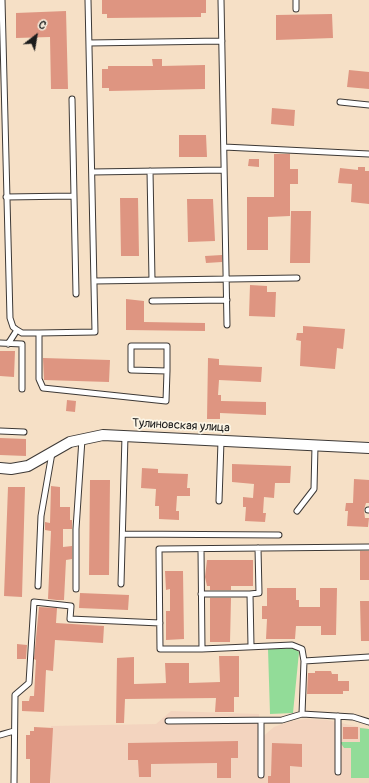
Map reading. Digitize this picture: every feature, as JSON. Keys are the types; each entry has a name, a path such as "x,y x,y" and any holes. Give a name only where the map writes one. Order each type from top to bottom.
{"street":[{"name":"Тулиновская улица","path":"0,468 12,469 28,466 70,442 103,434 369,448"}],"lane":[{"path":"2,0 1,20 4,196 10,318 13,326 22,333 95,332 88,0"},
{"path":"221,0 228,325"},
{"path":"296,0 296,10"},
{"path":"89,43 222,40"},
{"path":"72,99 76,294"},
{"path":"340,102 369,105"},
{"path":"224,147 369,154"},
{"path":"92,172 224,170"},
{"path":"150,171 152,280"},
{"path":"4,196 74,196"},
{"path":"0,203 4,196"},
{"path":"94,282 297,278"},
{"path":"152,301 227,300"},
{"path":"8,344 17,330"},
{"path":"39,333 39,379 43,388 166,401 167,371 167,346 131,346 131,370 167,371"},
{"path":"0,343 22,344 22,389"},
{"path":"0,431 24,432"},
{"path":"122,584 125,436"},
{"path":"76,589 76,529 82,438"},
{"path":"219,501 220,440"},
{"path":"297,511 314,489 315,446"},
{"path":"38,586 41,516 52,452"},
{"path":"123,534 278,535"},
{"path":"302,714 304,661 302,649 297,646 160,649 159,550 369,547"},
{"path":"201,594 259,593 258,548"},
{"path":"201,549 202,649"},
{"path":"250,594 251,646"},
{"path":"14,783 14,695 29,683 34,602 70,606 70,619 160,623"},
{"path":"304,661 369,657"},
{"path":"168,720 261,721 282,720 302,714 353,717 369,722"},
{"path":"338,716 338,772"},
{"path":"261,721 261,775"},
{"path":"0,735 14,731"}],"shaded area":[{"path":"171,711 259,714 260,739 274,727 291,721 307,719 327,720 369,729 369,783 51,783 51,726 156,724"}],"green space":[{"path":"293,648 299,652 293,713 270,714 268,649"},
{"path":"360,728 369,729 369,778 351,778 351,748 344,748 340,742 360,742"}],"building":[{"path":"102,0 206,0 206,13 201,13 201,17 107,18 107,14 102,14"},
{"path":"66,11 68,89 51,89 50,37 16,38 16,13"},
{"path":"332,14 333,38 276,40 276,15"},
{"path":"152,59 162,59 162,66 205,65 205,89 109,91 109,88 102,88 102,69 108,69 108,66 153,66"},
{"path":"349,70 369,72 369,89 347,87"},
{"path":"272,108 295,110 294,126 271,124"},
{"path":"179,135 206,135 207,157 179,157"},
{"path":"274,154 290,154 290,169 298,169 298,184 290,184 290,216 268,217 268,250 247,250 247,197 274,197"},
{"path":"249,159 259,159 259,167 248,166"},
{"path":"358,167 365,167 365,171 369,171 369,204 351,202 352,184 338,183 340,168 358,170"},
{"path":"120,198 138,198 139,256 121,256"},
{"path":"187,199 213,199 215,241 188,242"},
{"path":"291,211 311,211 310,263 290,263"},
{"path":"222,255 222,262 206,263 205,256"},
{"path":"250,285 267,286 267,292 276,292 275,317 249,316"},
{"path":"126,299 144,301 144,322 205,323 205,331 126,330"},
{"path":"303,326 345,329 343,349 337,348 335,369 300,366 301,341 296,340 297,333 303,333"},
{"path":"0,351 15,351 14,377 0,376"},
{"path":"43,358 110,360 109,382 44,380"},
{"path":"208,358 219,359 219,365 262,367 261,382 219,380 218,395 221,395 221,401 266,402 266,415 220,413 220,419 207,419"},
{"path":"67,400 76,401 75,412 66,411"},
{"path":"0,438 26,439 26,456 0,455"},
{"path":"232,464 291,466 290,483 275,483 274,498 264,497 263,513 266,513 265,522 245,521 246,507 243,507 243,497 253,498 254,484 232,482"},
{"path":"142,468 158,469 158,473 188,474 187,488 190,488 190,496 177,496 176,511 179,511 179,520 159,519 159,506 155,506 156,489 141,488"},
{"path":"354,479 369,480 369,503 366,503 364,510 365,518 369,518 368,527 347,526 348,511 345,511 346,503 353,503"},
{"path":"90,480 110,480 109,575 89,575"},
{"path":"51,486 60,487 60,507 70,507 70,520 72,520 72,529 63,529 63,547 72,546 72,559 66,560 64,600 48,599 51,531 45,530 45,522 50,523"},
{"path":"8,487 25,487 22,597 4,596"},
{"path":"360,551 369,551 369,580 360,580"},
{"path":"207,560 253,560 253,586 231,586 231,590 210,590 210,586 207,586 205,577"},
{"path":"165,571 183,571 184,639 166,640 166,611 170,611 170,589 166,590"},
{"path":"267,588 296,588 296,600 299,600 299,607 320,607 320,588 337,588 336,635 321,635 321,626 296,626 295,639 266,639 267,619 262,619 262,606 267,606"},
{"path":"80,593 129,595 128,610 79,608"},
{"path":"210,598 231,598 230,642 210,642"},
{"path":"360,601 369,601 369,641 361,641"},
{"path":"39,607 57,608 56,623 104,626 103,643 55,640 53,671 46,670 44,712 22,711 22,701 29,701 30,696 34,696 36,660 34,659"},
{"path":"17,644 27,645 26,659 17,659"},
{"path":"219,656 239,656 239,697 234,697 234,712 215,712 216,698 125,699 124,723 116,723 117,658 134,657 134,684 166,683 165,663 189,663 189,683 220,682"},
{"path":"315,671 331,671 332,674 338,674 338,681 349,681 349,691 343,691 343,694 307,694 308,673 315,673"},
{"path":"34,727 53,728 50,783 30,783 30,759 26,759 26,735 30,735 30,731 34,731"},
{"path":"343,727 358,727 358,739 343,739"},
{"path":"238,741 238,758 231,758 231,778 217,778 217,763 151,764 151,777 139,777 138,760 128,760 128,743"},
{"path":"272,743 302,744 302,767 290,766 290,783 268,783 268,776 271,776"}]}
